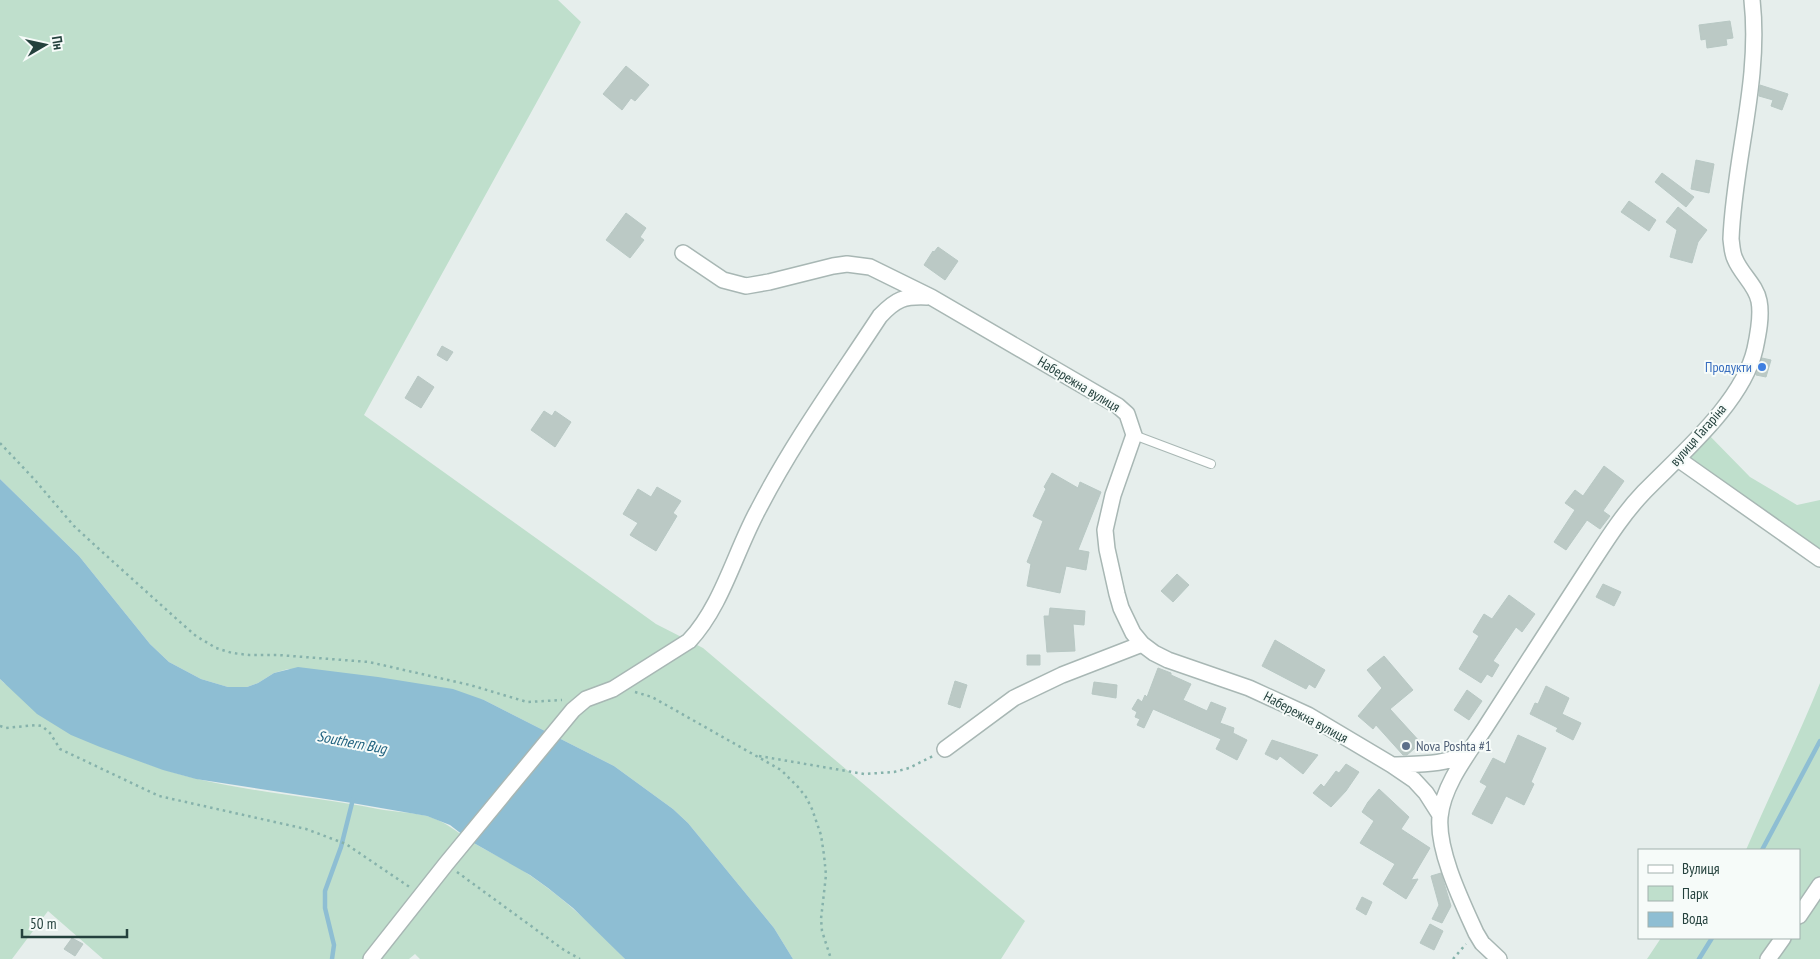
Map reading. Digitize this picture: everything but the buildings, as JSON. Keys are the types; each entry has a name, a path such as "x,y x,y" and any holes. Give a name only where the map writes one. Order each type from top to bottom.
{"street":[{"name":"вулиця Гагаріна","path":"1440,815 1448,789 1471,750 1614,528 1644,492 1705,431 1744,379 1754,351 1759,328 1759,300 1754,288 1735,260 1731,239 1751,84 1754,32 1752,0"},
{"name":"Набережна вулиця","path":"684,254 723,280 746,286 833,266 852,265 870,267 930,297 1118,406 1127,414 1134,435 1113,495 1105,530 1112,572 1121,608 1133,633 1142,644 1168,660 1228,680 1293,707 1392,766 1421,786 1440,815"},
{"path":"371,959 573,710 586,699 613,689 689,641 699,630 715,602 757,511 778,472 880,316 897,300 911,296 930,297"},
{"path":"1678,459 1820,559"},
{"path":"945,749 1014,698 1062,675 1142,644"},
{"path":"1392,766 1444,762 1460,757 1471,750"},
{"path":"1440,815 1440,830 1444,851 1476,933 1482,943 1499,959"},
{"path":"1800,915 1820,886"},
{"path":"1768,959 1782,939"}],"lane":[{"path":"1134,435 1211,464"}],"path":[{"path":"0,443 34,478 74,526 196,636 216,648 232,653 249,655 278,655 369,662 470,686 527,702 586,699"},
{"path":"613,689 636,692 652,697 781,770 798,787 812,809 821,836 826,875 821,919 822,931 831,959"},
{"path":"0,726 6,728 42,726 50,733 60,750 158,796 306,829 346,844 422,896"},
{"path":"756,755 864,774 879,774 909,768 945,749"},
{"path":"448,862 564,950 580,959"},
{"path":"1453,959 1476,933"}],"green space":[{"path":"0,0 558,0 581,22 364,415 656,624 703,648 1025,921 1001,959 793,959 774,928 688,823 673,809 614,766 484,700 288,669 274,673 258,683 247,687 228,687 201,679 169,662 150,644 79,556 0,479"},
{"path":"1705,431 1750,477 1797,505 1820,500 1820,559 1678,459"},
{"path":"0,679 145,763 202,780 231,786 427,816 440,821 544,885 603,936 625,959 420,959 415,954 409,959 103,959 48,911 12,959 0,959"},
{"path":"1820,683 1820,959 1647,959 1660,939 1800,939 1800,849 1746,849"}],"water":[{"name":"Southern Bug","path":"0,479 79,556 150,644 169,662 201,679 228,687 247,687 258,683 274,673 298,667 453,689 484,700 614,766 673,809 688,823 774,928 793,959 625,959 573,908 548,888 530,875 472,842 450,825 427,816 196,779 163,770 71,735 37,714 0,679"}],"waterway":[{"path":"1763,849 1820,741"},
{"path":"332,959 334,945 325,908 325,891 341,847 353,799"},
{"path":"1699,959 1711,939"}],"place":[{"name":"Продукти","path":"1762,367"},
{"name":"Nova Poshta #1","path":"1406,746"}]}
